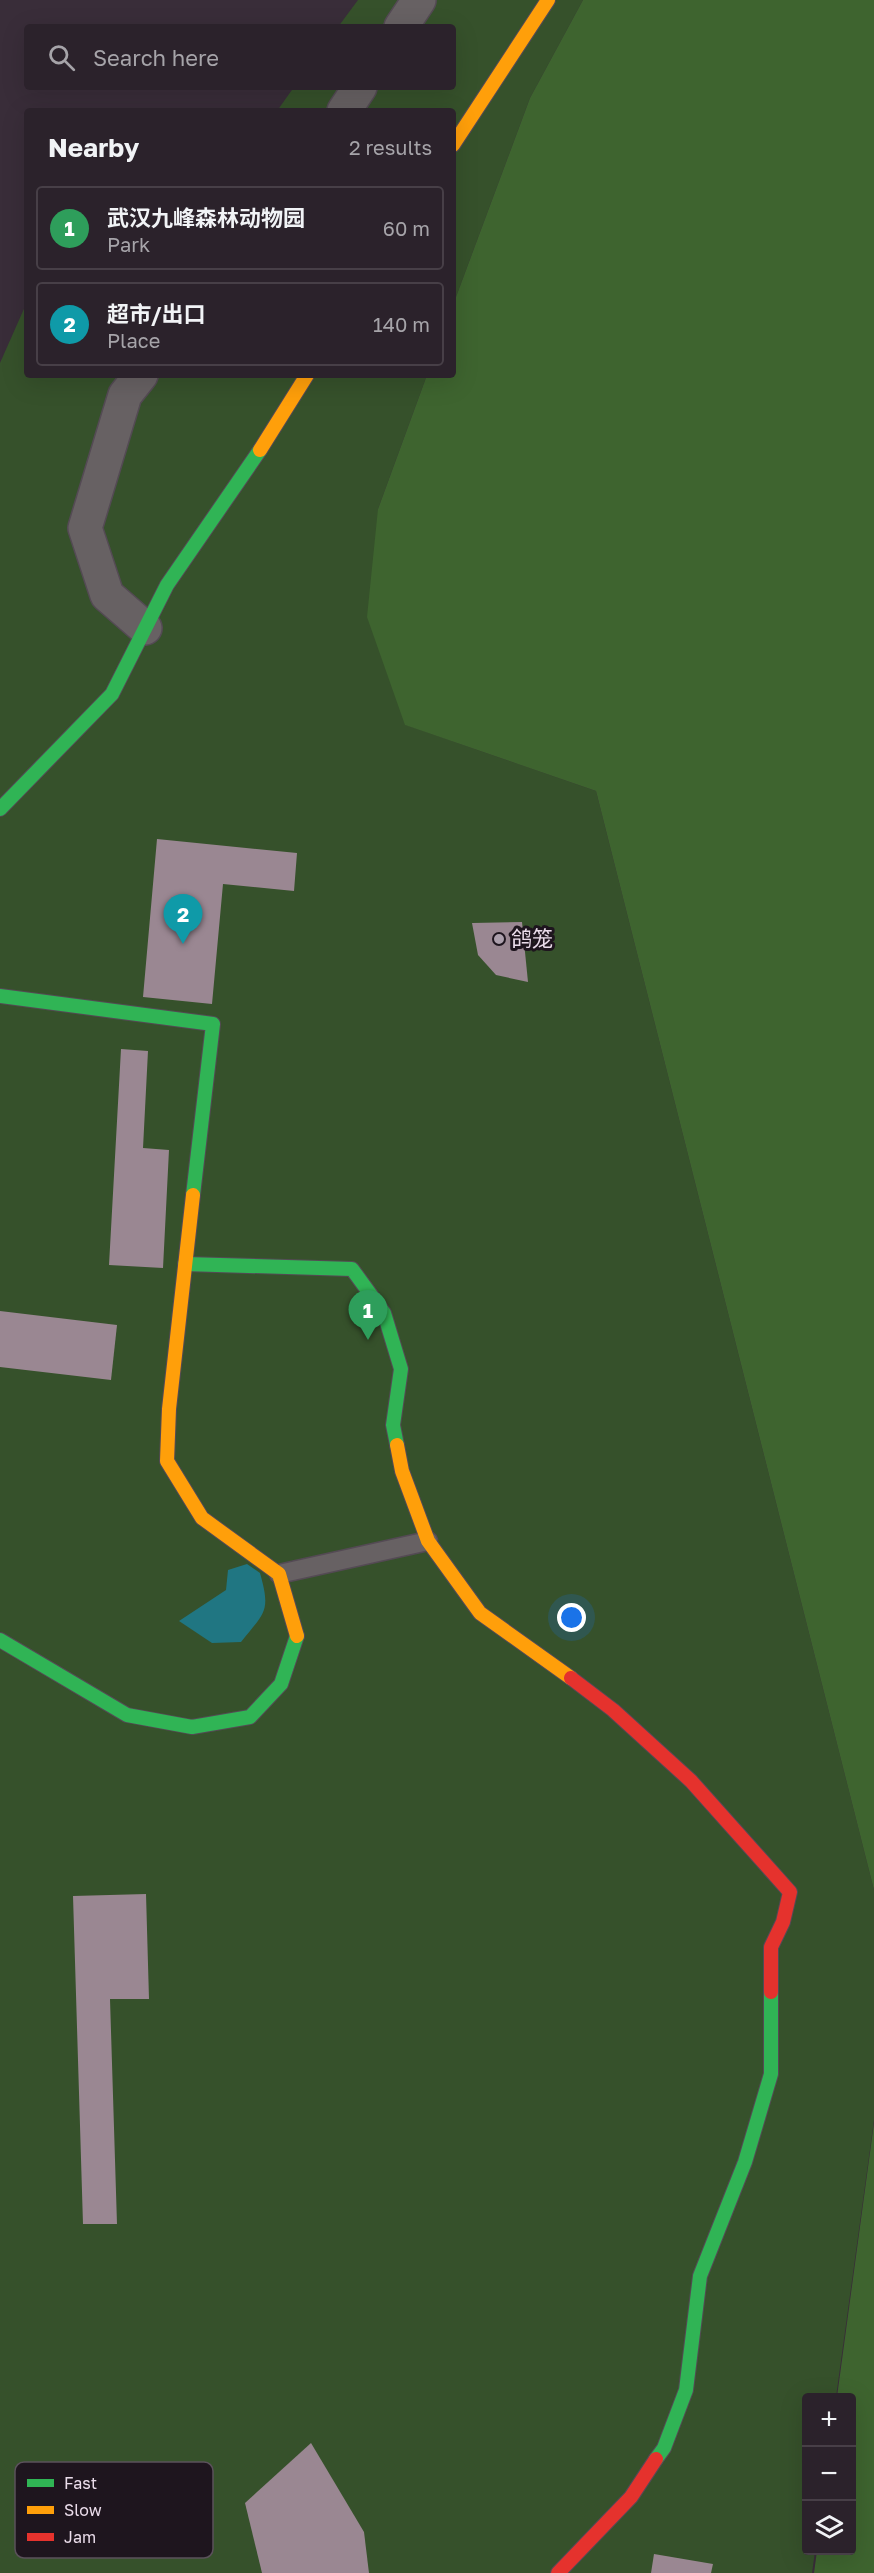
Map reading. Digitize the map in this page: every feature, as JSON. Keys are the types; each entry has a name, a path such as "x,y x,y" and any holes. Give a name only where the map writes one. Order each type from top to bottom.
{"street":[{"path":"403,24 419,0"},
{"path":"456,140 548,0"},
{"path":"346,108 358,90"},
{"path":"139,378 125,395 86,528 107,595 145,628"},
{"path":"0,809 112,694 167,585 246,471 305,378"},
{"path":"0,996 213,1024 169,1409 167,1461 202,1518 279,1574 297,1636 280,1684 250,1717 192,1727 127,1715 0,1640"},
{"path":"185,1264 352,1269 384,1313 401,1369 393,1425 402,1471 428,1541 480,1613 522,1641 614,1710 691,1781 790,1892 783,1922 771,1947 771,2074 745,2162 700,2276 686,2390 664,2448 631,2497 558,2573"}],"lane":[{"path":"279,1574 428,1541"}],"green space":[{"path":"358,0 583,0 530,98 456,297 456,108 279,108 292,90 456,90 456,24 340,24"},
{"path":"583,0 874,0 874,1890 596,791 405,725 367,617 378,509 426,378 456,378 456,297 530,98"},
{"path":"24,309 24,378 426,378 378,509 406,725 596,791 874,1890 874,2120 837,2393 802,2393 802,2555 814,2555 812,2573 0,2573 0,363"},
{"path":"874,2123 874,2573 814,2573 816,2555 856,2555 856,2393 838,2393"}],"water":[{"path":"247,1564 260,1573 265,1604 264,1611 241,1642 212,1643 179,1621 226,1590 228,1570"}],"building":[{"path":"157,839 297,853 294,891 223,884 212,1004 143,997"},
{"name":"鸽笼","path":"522,922 528,982 496,975 478,955 472,923"},
{"path":"121,1049 148,1051 143,1148 169,1150 163,1268 109,1265"},
{"path":"0,1311 117,1325 111,1380 0,1367"},
{"path":"146,1894 149,1999 110,1999 117,2224 83,2224 73,1896"},
{"path":"311,2443 364,2532 369,2573 262,2573 245,2503"},
{"path":"654,2554 713,2564 711,2573 651,2573"}],"traffic: fast":[{"path":"0,809 112,694 167,585 260,450"},
{"path":"0,996 213,1024 193,1195"},
{"path":"185,1264 352,1269 384,1313 401,1369 393,1425 397,1445"},
{"path":"0,1640 127,1715 192,1727 250,1717 281,1684 297,1636"},
{"path":"656,2459 664,2448 686,2390 700,2276 745,2162 771,2074 771,1992"}],"traffic: slow":[{"path":"456,140 548,0"},
{"path":"260,450 305,378"},
{"path":"193,1195 169,1409 167,1461 202,1518 279,1574 297,1636"},
{"path":"397,1445 402,1471 428,1541 480,1613 571,1678"}],"traffic: jam":[{"path":"571,1678 613,1710 691,1781 790,1892 783,1922 771,1947 771,1992"},
{"path":"558,2573 631,2497 656,2459"}],"place":[{"name":"鸽笼","path":"499,939"},
{"name":"超市/出口","path":"183,944"},
{"name":"武汉九峰森林动物园","path":"368,1340"}]}
